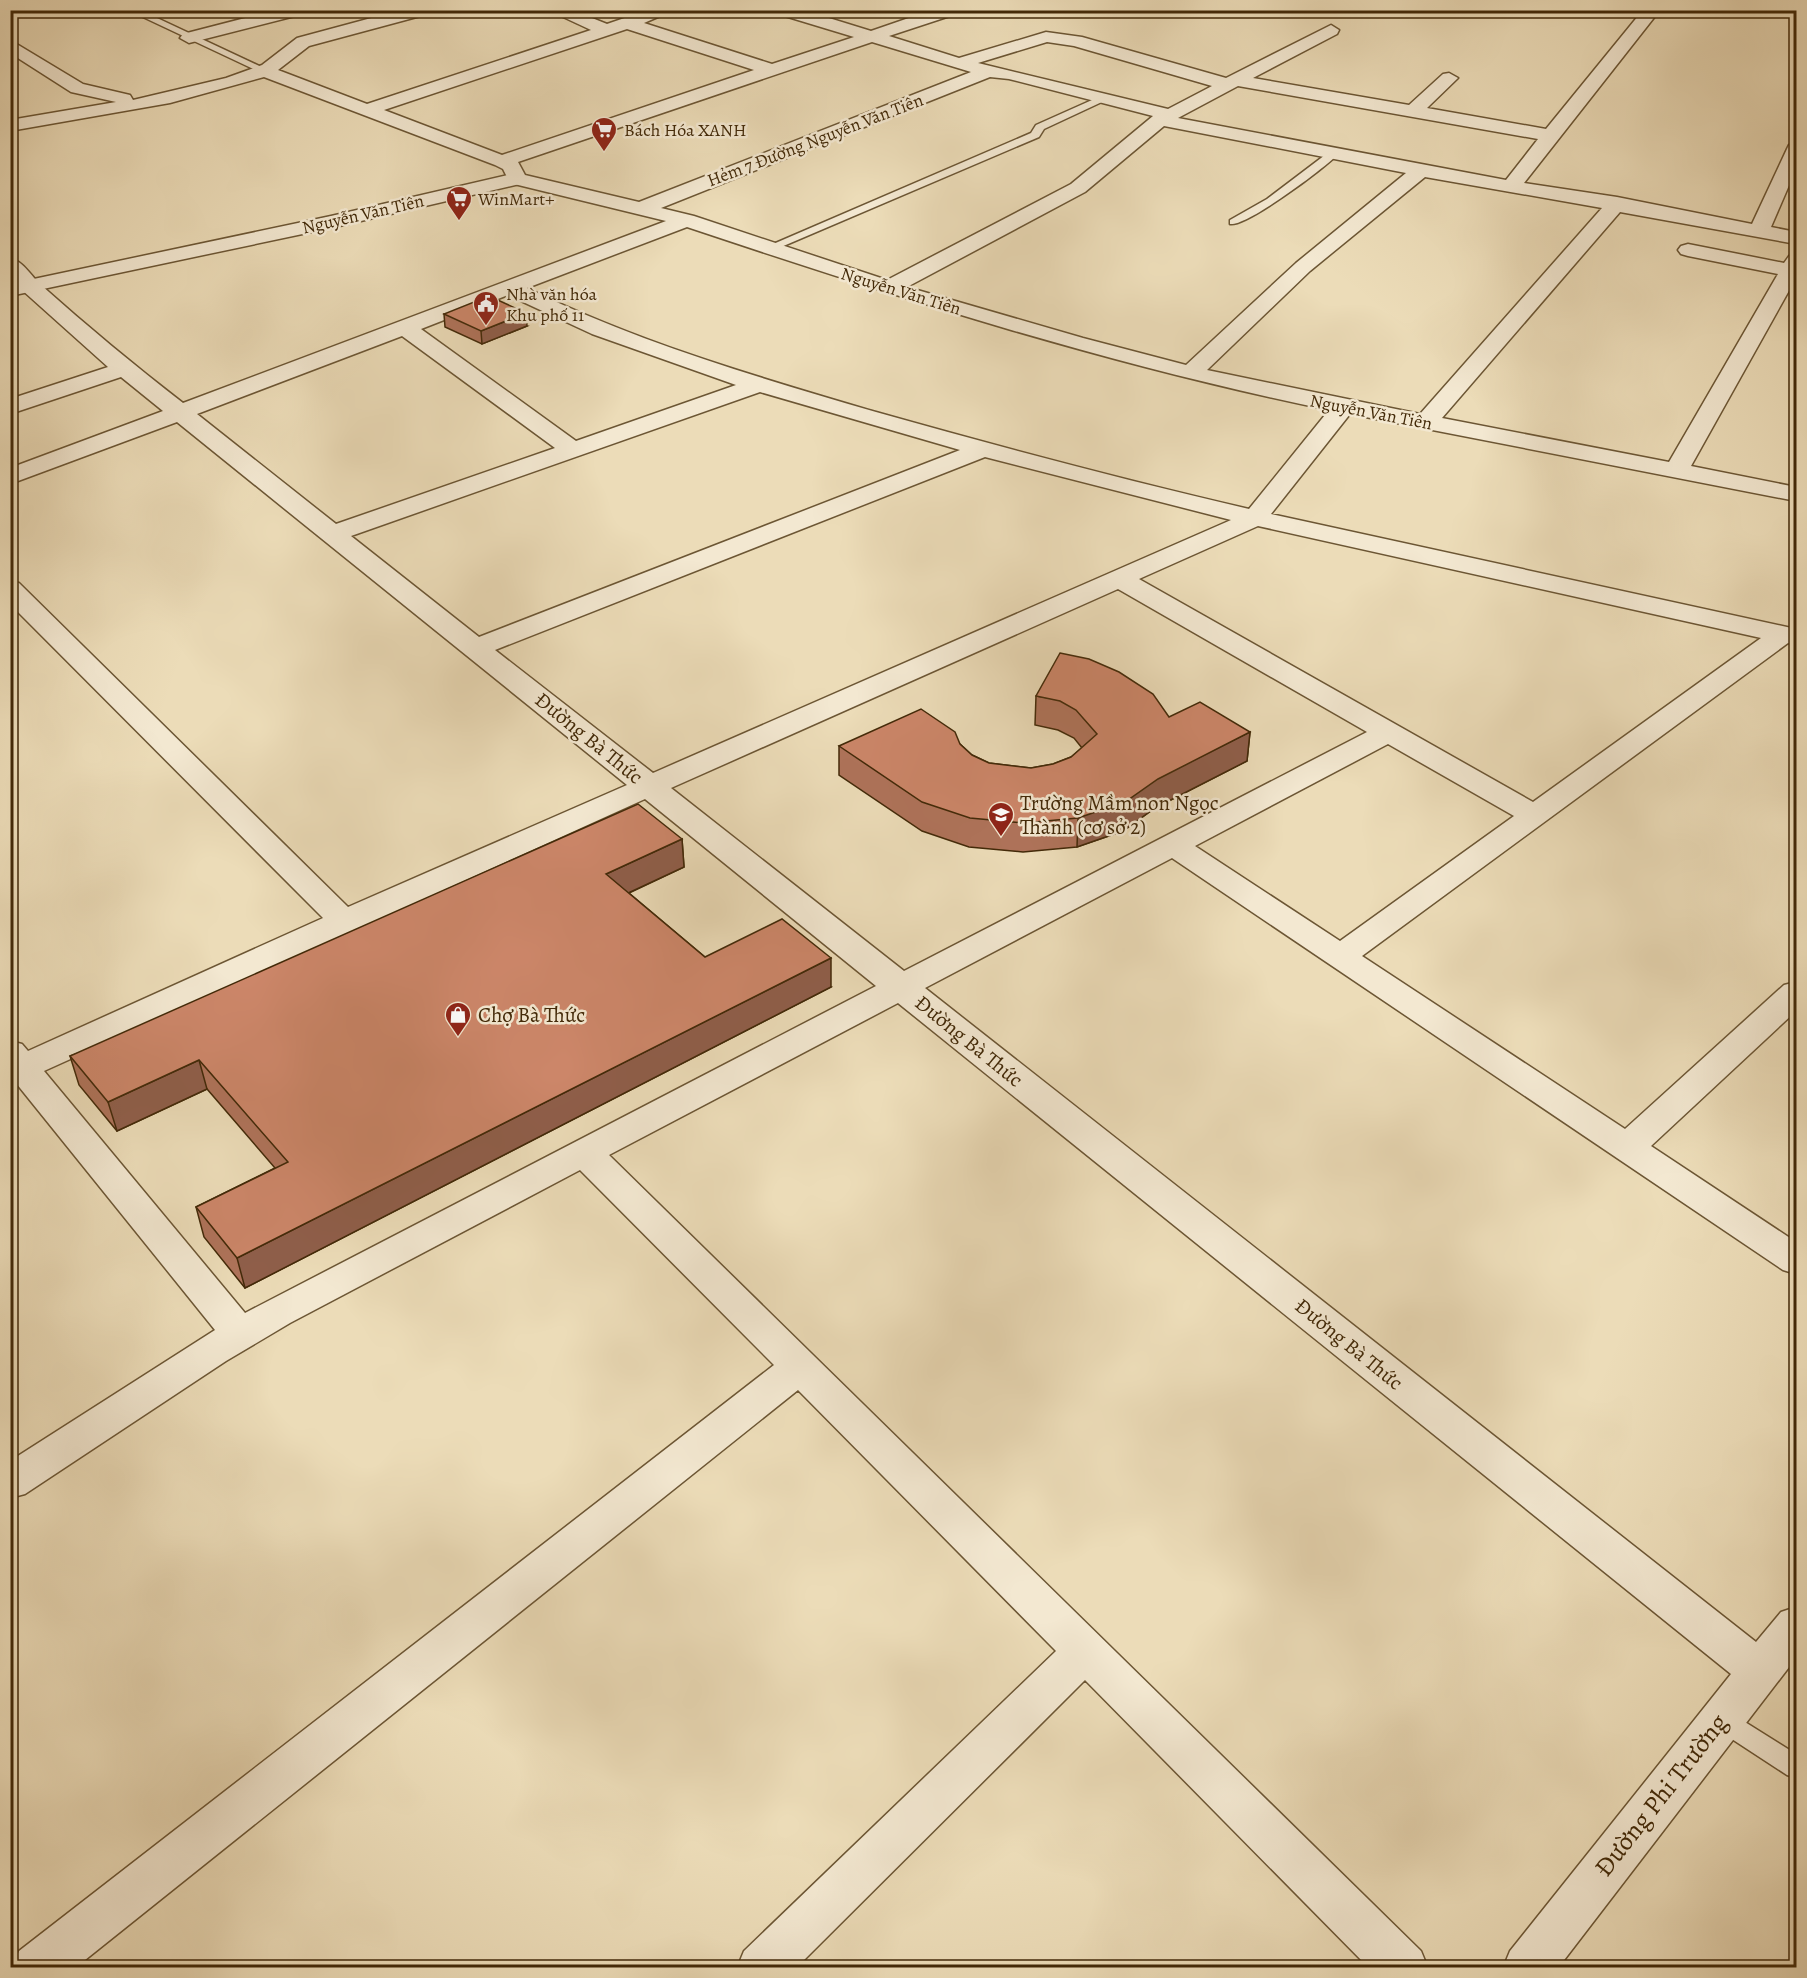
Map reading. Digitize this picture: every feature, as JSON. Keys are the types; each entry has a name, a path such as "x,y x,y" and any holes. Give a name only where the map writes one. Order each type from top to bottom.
{"street":[{"path":"189,38 297,10"},
{"path":"10,126 65,115 149,104 265,71 292,47 303,42 422,10"},
{"path":"555,10 607,30"},
{"path":"366,110 666,10"},
{"path":"784,10 988,72 1009,74 1166,118 1333,154 1617,203 1797,238"},
{"path":"502,161 775,71 950,10"},
{"path":"1512,185 1549,135 1588,91 1652,10"},
{"path":"627,23 775,71"},
{"path":"889,288 1078,188 1166,118 1331,30"},
{"path":"960,63 1046,37 1076,41 1232,83 1549,135"},
{"path":"10,45 77,88 149,104"},
{"path":"40,66 28,71 47,90"},
{"path":"265,71 502,161 511,166 517,179"},
{"name":"Hẻm 7 Đường Nguyễn Văn Tiên","path":"642,208 988,72"},
{"path":"1412,112 1449,78"},
{"path":"1759,231 1797,149"},
{"path":"1191,373 1303,267 1423,169"},
{"name":"Nguyễn Văn Tiên","path":"20,288 331,222 517,179 687,220 889,288 1076,343 1191,373 1344,406 1797,494"},
{"path":"1426,422 1617,203"},
{"path":"10,477 687,220"},
{"path":"1676,471 1793,265 1689,250"},
{"name":"Đường Bà Thức","path":"10,264 20,288 900,986 1783,1647"},
{"path":"508,287 600,329 761,384 982,450 1254,519 1790,635"},
{"path":"404,327 573,450"},
{"path":"10,407 124,369"},
{"path":"333,534 761,384"},
{"path":"240,1333 14,1064 344,921 1254,519 1344,406"},
{"path":"474,648 982,450"},
{"path":"1120,579 1534,815"},
{"path":"10,589 344,921"},
{"path":"1340,956 1534,815 1790,635"},
{"path":"10,1482 240,1333 1389,732"},
{"path":"1172,844 1797,1260"},
{"path":"1627,1147 1797,993"},
{"path":"584,1152 1404,1968"},
{"path":"36,1968 800,1366"},
{"name":"Đường Phi Trường","path":"1527,1968 1721,1718 1783,1647"},
{"path":"761,1968 1086,1650"}],"lane":[{"path":"132,10 265,71"},
{"path":"770,248 1035,135 1040,127 1101,99"},
{"path":"1234,222 1271,201 1333,154"},
{"path":"1721,1718 1797,1767"}],"building":[{"path":"489,296 526,313 481,331 444,314"},
{"path":"1060,653 1089,659 1119,672 1153,694 1169,717 1200,702 1250,732 1158,779 1125,802 1078,818 1024,823 970,818 922,802 839,746 921,709 955,732 960,744 972,755 989,763 1031,768 1053,764 1071,757 1097,734 1076,710 1060,701 1036,696"},
{"name":"Chợ Bà Thức","path":"638,804 682,839 606,874 705,957 782,919 831,958 237,1258 196,1207 288,1162 199,1060 108,1102 70,1056"}],"place":[{"name":"Bách Hóa XANH","path":"604,153"},
{"name":"WinMart+","path":"459,222"},
{"name":"Nhà văn hóa Khu phố 11","path":"486,327"},
{"name":"Trường Mầm non Ngọc Thành (cơ sở 2)","path":"1001,838"},
{"name":"Chợ Bà Thức","path":"458,1038"}]}
